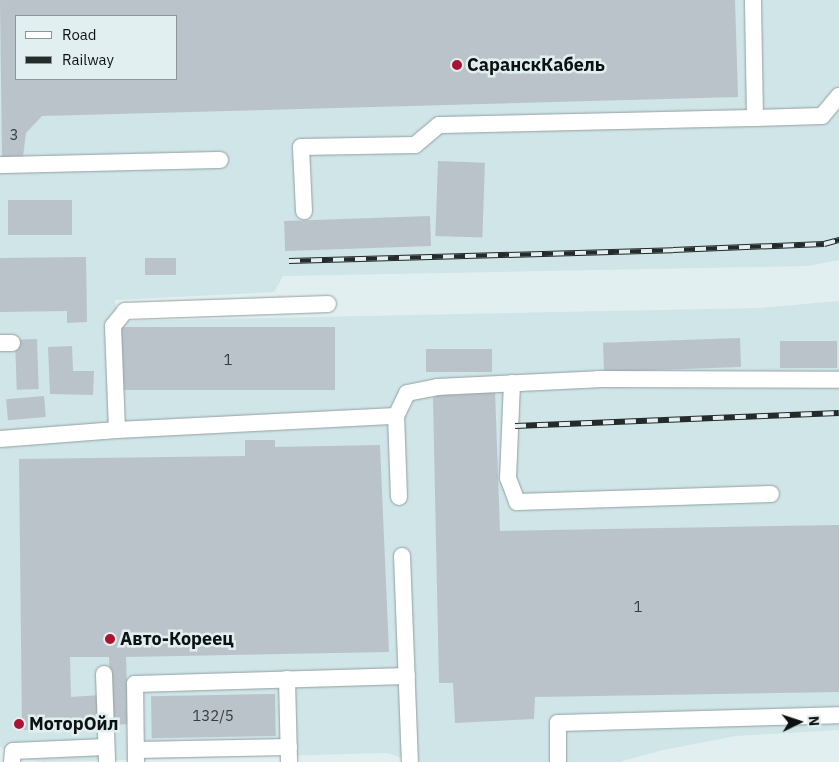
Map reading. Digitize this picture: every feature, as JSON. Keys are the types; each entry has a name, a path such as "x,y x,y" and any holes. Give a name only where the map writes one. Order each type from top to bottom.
{"lane":[{"path":"754,0 755,118"},
{"path":"304,210 301,147 415,145 439,125 822,116 839,96"},
{"path":"0,165 220,160"},
{"path":"117,430 113,326 125,311 328,304"},
{"path":"399,497 396,416 407,393 437,387 598,379 839,380"},
{"path":"512,383 508,478 517,502 771,494"},
{"path":"0,439 117,430 396,416"},
{"path":"402,556 410,762"},
{"path":"12,762 13,751 106,754 104,674"},
{"path":"287,679 289,754 136,756 135,684 287,679 407,676"},
{"path":"558,762 558,723 839,715"}],"shaded area":[{"path":"0,0 839,0 839,260 808,266 283,276 274,292 115,300 118,321 760,308 839,301 839,730 736,736 663,750 619,762 414,762 387,753 43,762 11,757 0,746"}],"building":[{"name":"СаранскКабель","path":"0,0 735,0 738,97 42,116 26,133 23,157 2,157"},
{"path":"438,161 485,163 482,238 435,236"},
{"path":"8,200 72,200 72,235 8,235"},
{"path":"430,216 431,246 285,251 284,221"},
{"path":"86,257 87,322 67,323 67,311 0,312 0,258"},
{"path":"145,258 176,258 176,275 145,275"},
{"path":"121,327 335,327 335,390 121,390"},
{"path":"740,338 741,367 604,372 603,343"},
{"path":"37,339 39,389 17,390 15,340"},
{"path":"780,341 837,341 837,368 780,368"},
{"path":"72,346 73,371 94,371 93,395 50,394 48,347"},
{"path":"426,349 492,349 492,372 426,372"},
{"path":"495,391 500,531 839,525 839,692 535,697 534,719 455,723 453,683 439,683 433,398 440,392"},
{"path":"44,396 46,417 8,420 6,399"},
{"path":"245,440 275,440 275,447 380,445 389,652 126,657 128,724 111,725 109,657 70,657 71,697 100,695 102,727 22,730 19,459 245,456"},
{"path":"275,694 276,736 152,738 151,696"}],"railway":[{"path":"289,261 673,250 824,244 839,240"},
{"path":"515,426 839,413"}],"place":[{"name":"СаранскКабель","path":"457,65"},
{"name":"Авто-Кореец","path":"110,639"},
{"name":"МоторОйл","path":"19,724"}]}
